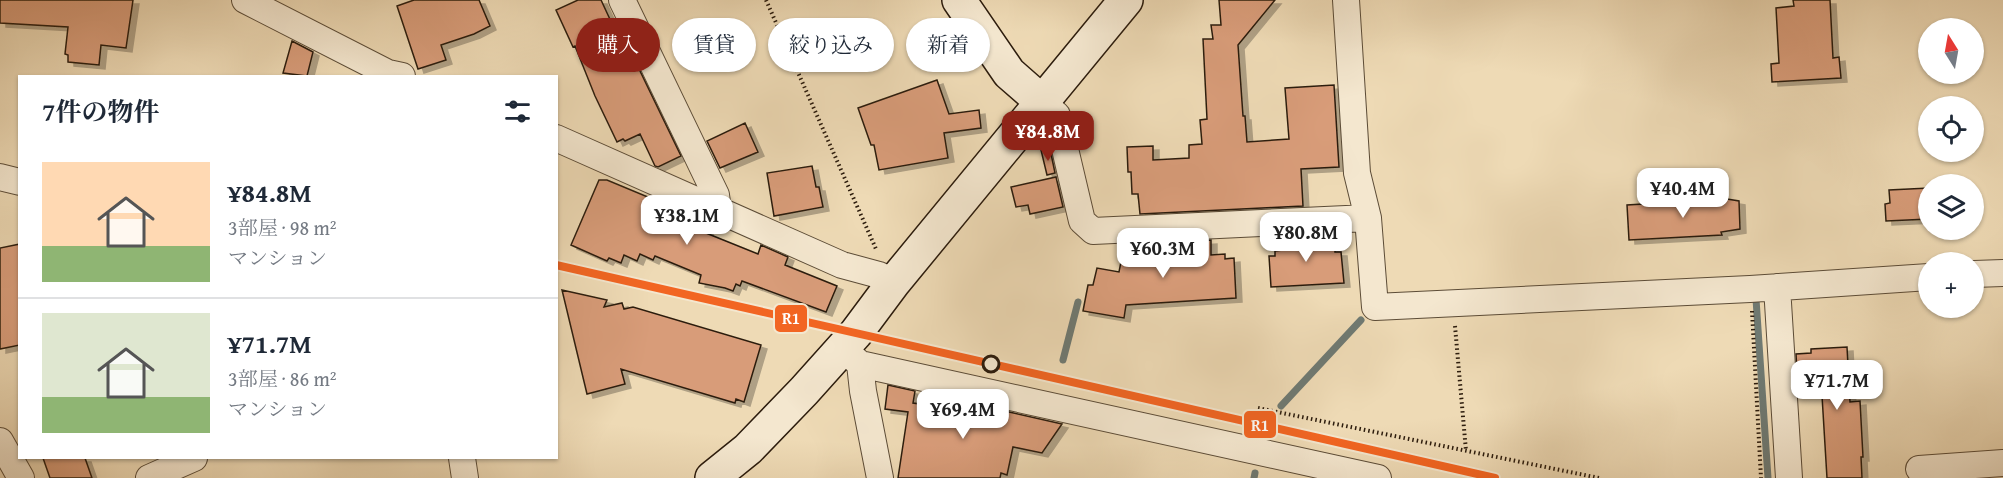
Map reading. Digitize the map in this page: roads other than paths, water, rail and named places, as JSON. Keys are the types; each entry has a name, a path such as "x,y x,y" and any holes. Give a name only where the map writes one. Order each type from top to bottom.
{"street":[{"path":"245,0 388,73 397,75"},
{"path":"622,0 716,195 718,210"},
{"path":"959,0 1010,73 1057,115 1082,221 1093,231 1368,218"},
{"path":"712,478 748,449 849,358 894,282 1126,0"},
{"path":"1346,0 1357,173 1368,218 1375,307 1750,289 1918,278"},
{"path":"558,139 842,265 879,275 894,282"},
{"path":"0,177 18,182"},
{"path":"1984,274 2003,273"},
{"path":"1778,287 1789,478"},
{"path":"849,358 863,391 880,478"},
{"path":"849,358 1378,478"},
{"path":"0,441 21,478"},
{"path":"149,478 192,459"},
{"path":"462,459 465,478"},
{"path":"1919,469 2003,463"}],"waterway":[{"path":"1756,299 1768,478"},
{"path":"1063,360 1078,302"},
{"path":"1281,406 1361,320"},
{"path":"1254,478 1255,473"}]}
